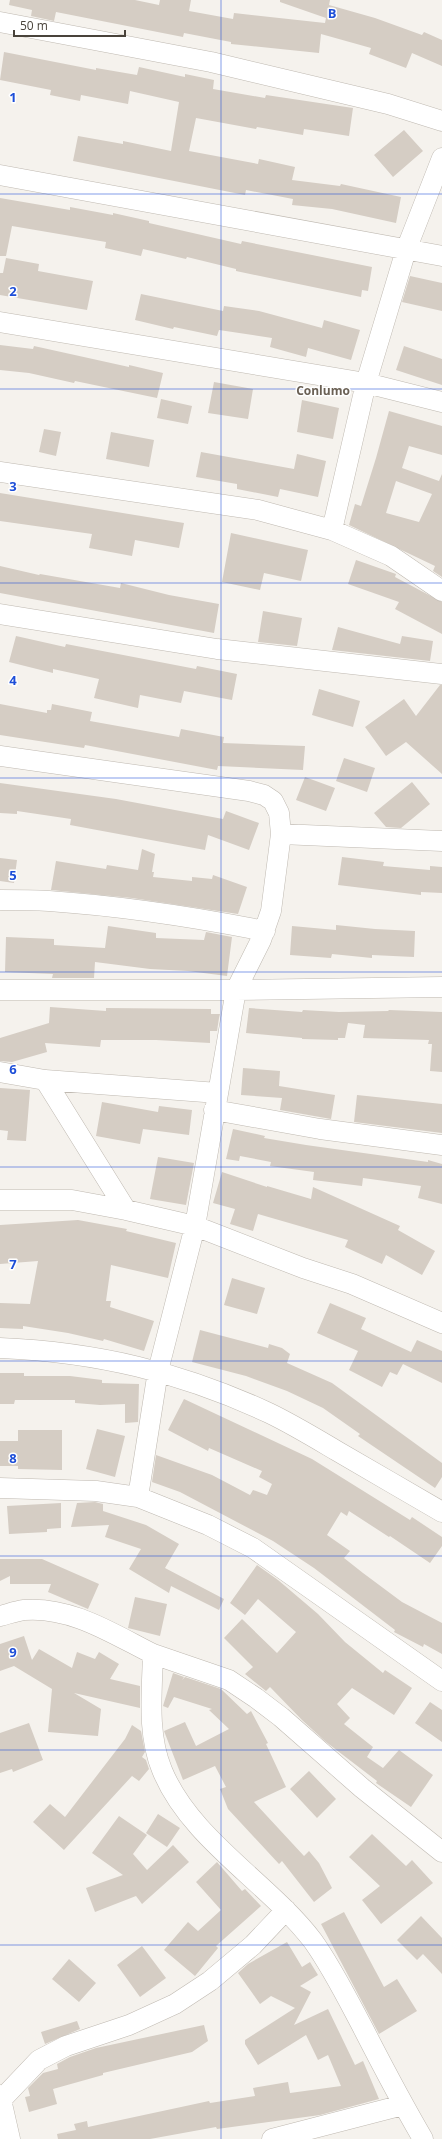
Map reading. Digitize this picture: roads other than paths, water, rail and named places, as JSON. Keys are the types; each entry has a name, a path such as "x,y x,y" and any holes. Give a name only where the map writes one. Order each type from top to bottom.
{"street":[{"path":"0,22 212,62 388,104 442,121"},
{"path":"332,530 366,383 406,250 442,158"},
{"path":"0,175 442,256"},
{"path":"0,322 366,383 442,402"},
{"path":"0,472 258,510 332,530 390,556 442,591"},
{"path":"0,614 217,650 442,674"},
{"path":"0,756 249,791 264,795 273,801 279,813 281,834 271,911 266,931 236,990 195,1226 158,1371 138,1497"},
{"path":"281,834 442,841"},
{"path":"0,900 48,901 87,905 214,921 266,931"},
{"path":"0,990 236,990 442,987"},
{"path":"0,1072 45,1080 216,1101 320,1129 442,1145"},
{"path":"45,1080 126,1210"},
{"path":"0,1200 72,1200 126,1210 195,1226 303,1268 352,1284 442,1323"},
{"path":"0,1348 39,1350 122,1362 158,1371 243,1401 270,1413 442,1512"},
{"path":"0,1488 96,1491 138,1497 208,1525 253,1548 442,1681"},
{"path":"0,1616 24,1610 54,1611 87,1620 153,1654 229,1680 281,1717 362,1788 442,1852"},
{"path":"153,1654 151,1714 155,1743 162,1770 187,1812 219,1846 286,1910 313,1941 339,1980 403,2105 423,2139"},
{"path":"10,2139 1,2098 39,2060 66,2046 129,2025 181,2000 210,1980 253,1945 286,1910"},
{"path":"272,2139 403,2105"}],"district":[{"name":"Conlumo","path":"323,390"}]}
